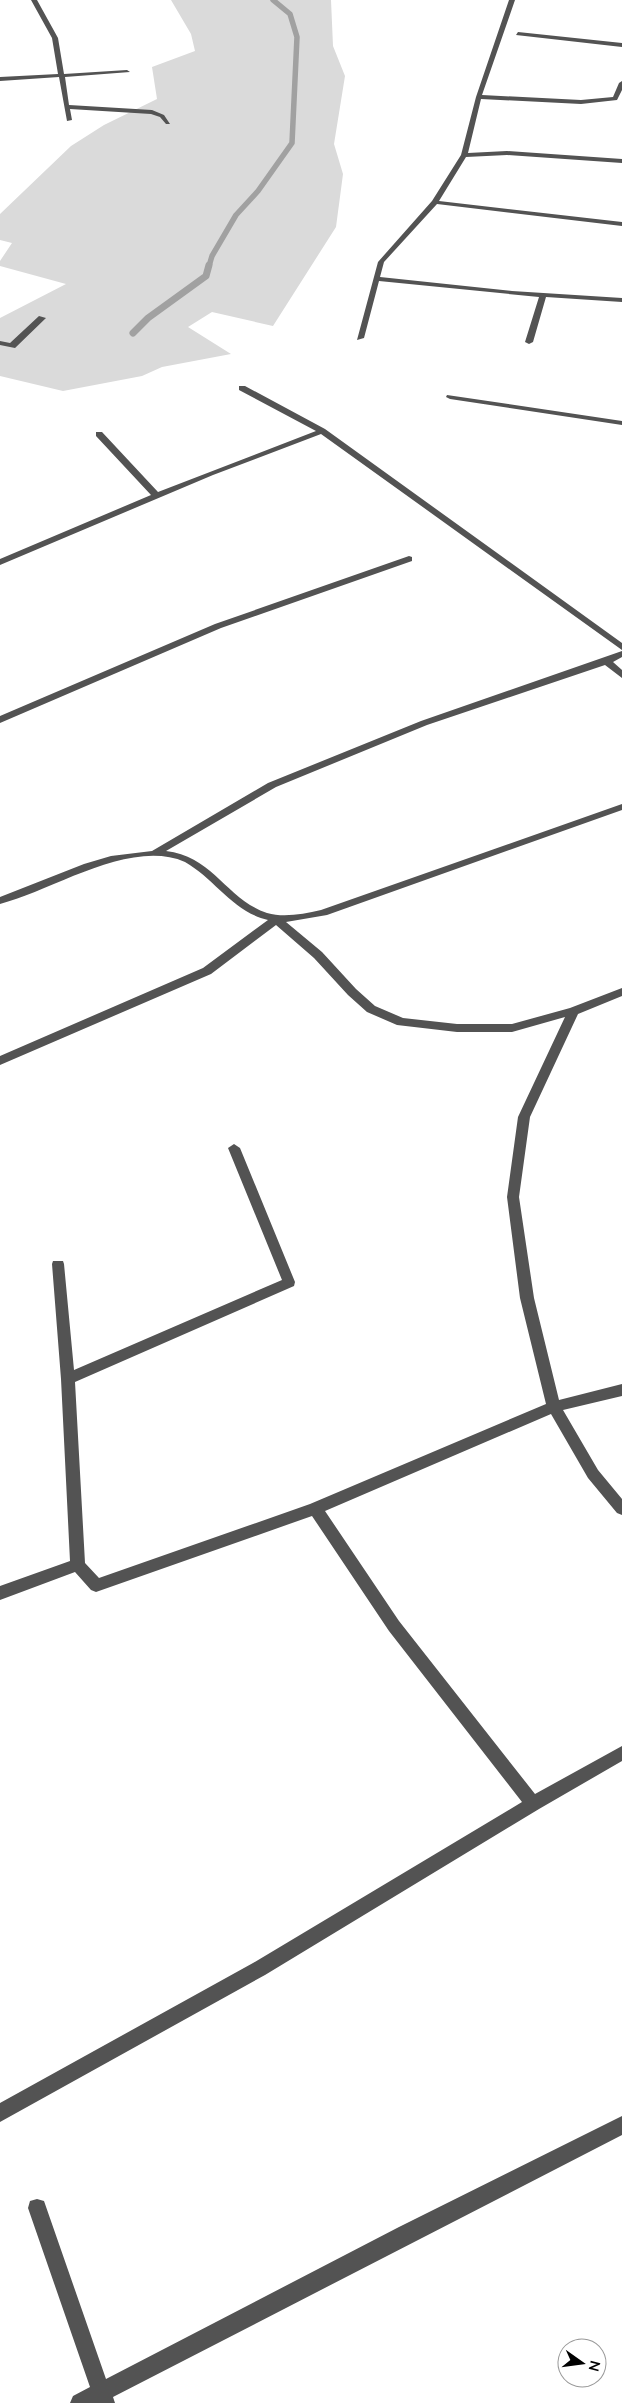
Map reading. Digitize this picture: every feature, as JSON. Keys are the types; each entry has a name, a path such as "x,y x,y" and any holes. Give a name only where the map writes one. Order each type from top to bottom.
{"street":[{"path":"34,0 55,38 69,120"},
{"path":"360,338 380,262 435,202 464,155 479,97 512,0"},
{"path":"518,34 622,45"},
{"path":"0,79 127,72"},
{"path":"479,97 589,101 615,99 622,83"},
{"path":"67,107 152,112 162,116 168,123"},
{"path":"464,155 507,153 622,161"},
{"path":"435,202 622,224"},
{"path":"376,279 543,295 622,300"},
{"path":"529,342 543,295"},
{"path":"0,343 12,346 42,318"},
{"path":"242,388 322,431 622,646"},
{"path":"450,397 622,424"},
{"path":"0,562 156,495 322,431"},
{"path":"99,434 156,495"},
{"path":"0,720 218,626 409,559"},
{"path":"154,854 272,785 424,722 607,661 622,654"},
{"path":"607,661 622,674"},
{"path":"0,901 126,855 154,854 178,856 197,864 231,896 260,915 276,919 297,919 323,913 622,807"},
{"path":"276,919 318,955 352,992 371,1009 401,1022 457,1028 512,1028 574,1011 622,992"},
{"path":"0,1061 207,971 276,919"},
{"path":"574,1011 524,1117 513,1197 527,1298 554,1407 593,1474 622,1508"},
{"path":"68,1379 289,1282 234,1148"},
{"path":"58,1264 68,1379 78,1565 96,1585 315,1509 554,1407 622,1390"},
{"path":"315,1509 394,1626 533,1804"},
{"path":"0,1593 78,1565"},
{"path":"0,2112 259,1969 533,1804 622,1753"},
{"path":"80,2403 103,2397 406,2234 622,2125"},
{"path":"37,2208 103,2397"}],"shaded area":[{"path":"171,0 331,0 333,46 345,76 334,144 343,174 336,227 273,326 212,312 188,327 231,354 162,367 142,376 63,391 0,376 0,318 66,284 0,266 0,261 12,243 0,240 0,214 71,146 104,125 157,99 152,67 195,51 191,34"}],"waterway":[{"path":"209,266 212,256 236,215 258,191 292,143 297,37 290,14 273,0"},
{"path":"133,333 148,318 206,276 209,265"}]}
